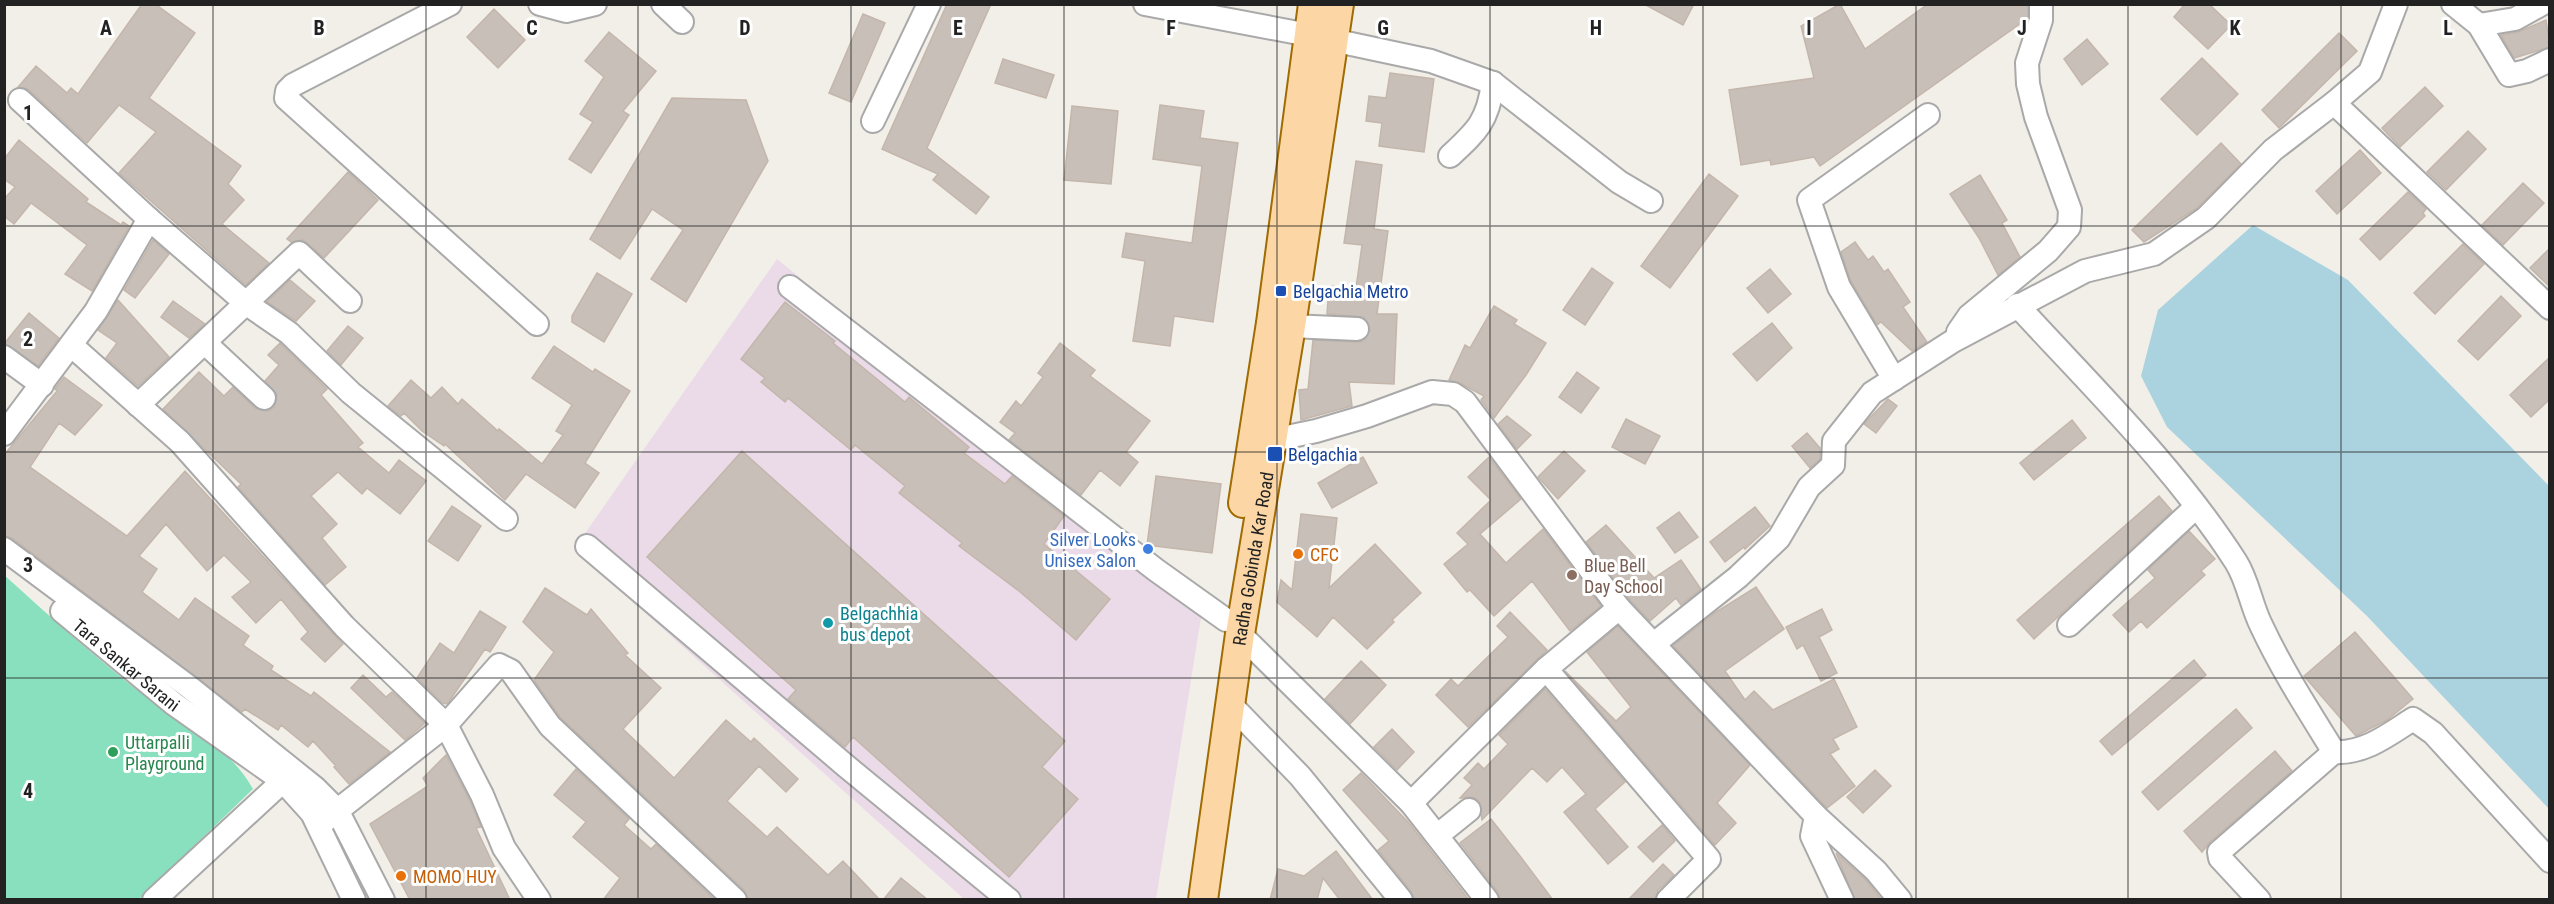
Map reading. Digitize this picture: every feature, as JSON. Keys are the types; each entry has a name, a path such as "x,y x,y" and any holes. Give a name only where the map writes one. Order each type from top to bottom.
{"main road":[{"path":"1261,442 1291,326 1322,39 1313,4"},
{"path":"1184,900 1233,627 1261,442 1271,323 1322,39 1339,4"},
{"name":"Radha Gobinda Kar Road","path":"1203,900 1231,705 1233,627"}],"street":[{"path":"450,4 292,85 286,98 537,324"},
{"path":"540,4 566,11 595,4"},
{"path":"663,4 682,22"},
{"path":"873,121 928,4"},
{"path":"1146,4 1431,61 1493,83 1619,182 1651,201"},
{"path":"1953,341 1969,316 2048,251 2069,227 2070,210 2036,117 2028,84 2028,55 2042,20 2041,4"},
{"path":"1655,643 1738,577 1779,538 1809,487 1833,465 1834,441 1872,393 1953,341 2018,305 2085,271 2154,254 2206,218 2273,150 2370,72 2396,4"},
{"path":"2453,4 2479,25 2509,75 2527,71 2550,60"},
{"path":"2479,25 2515,19 2542,4"},
{"path":"1449,156 1473,135 1490,110 1493,83"},
{"path":"20,100 149,219 248,304 289,333 351,393 506,519"},
{"path":"2334,103 2550,308"},
{"path":"1894,379 1839,287 1809,200 1928,115"},
{"path":"4,434 96,310 149,219"},
{"path":"138,405 248,304 299,253 350,301"},
{"path":"790,287 1233,627 1411,803 1487,900"},
{"path":"2018,305 2133,430 2196,507 2237,564 2259,622 2285,674 2334,752"},
{"path":"1291,326 1357,329"},
{"path":"205,343 264,398"},
{"path":"70,345 180,442 344,626 446,725 482,795 504,848 539,900"},
{"path":"4,357 42,385"},
{"path":"1261,442 1316,431 1432,392 1454,394 1466,402 1619,608 1655,643 1816,816 1876,871 1900,900"},
{"path":"2069,625 2196,507"},
{"path":"587,546 846,766 1010,900"},
{"path":"4,549 189,687 315,788 337,810 383,900"},
{"name":"Tara Sankar Sarani","path":"4,568 79,623 174,704 283,781 312,813 354,900"},
{"path":"1411,803 1546,669 1619,608"},
{"path":"319,825 446,725 499,665 511,670 550,726 735,900"},
{"path":"1546,669 1709,859 1668,900"},
{"path":"1231,705 1300,776 1401,900"},
{"path":"2259,900 2220,858 2219,852 2334,752 2345,753 2366,748 2413,719 2433,733 2550,861"},
{"path":"154,900 283,781"},
{"path":"1438,835 1469,810"},
{"path":"1816,816 1812,836 1842,900"}],"shaded area":[{"path":"777,259 1203,605 1156,899 964,899 574,549"}],"green space":[{"name":"Uttarpalli Playground","path":"4,575 128,683 213,743 242,772 253,789 139,899 5,899"}],"water":[{"path":"2253,225 2348,280 2549,486 2549,809 2367,616 2167,427 2141,376 2158,310"}],"building":[{"path":"142,4 155,4 195,33 149,98 241,166 228,184 244,200 222,224 269,263 246,285 119,173 156,132 119,105 87,143 29,90 18,87 36,66 67,93 71,88 78,94"},
{"path":"947,4 991,4 927,148 989,197 976,214 933,180 938,174 882,149"},
{"path":"1644,4 1694,4 1683,25"},
{"path":"1840,4 1865,49 1928,4 2028,4 2028,18 1820,166 1814,157 1771,165 1770,160 1741,165 1729,90 1814,78 1801,26"},
{"path":"2185,4 2209,4 2231,25 2208,49 2174,17"},
{"path":"494,9 525,40 498,68 467,37"},
{"path":"863,14 885,23 851,102 829,93"},
{"path":"2546,20 2550,47 2514,58 2501,35 2518,32"},
{"path":"609,32 656,71 623,111 629,115 591,173 569,159 593,122 580,114 604,77 585,61"},
{"path":"2339,33 2357,51 2279,128 2262,110"},
{"path":"2087,39 2108,64 2082,85 2064,59"},
{"path":"2202,58 2238,94 2197,135 2161,99"},
{"path":"1003,59 1054,75 1046,98 995,83"},
{"path":"1390,73 1434,79 1424,152 1379,146 1382,123 1366,121 1369,96 1386,98"},
{"path":"2425,87 2443,106 2400,147 2382,128"},
{"path":"672,98 746,100 768,161 686,302 651,279 683,230 652,209 620,259 590,239"},
{"path":"1160,105 1204,111 1200,138 1238,143 1213,322 1174,316 1170,346 1133,341 1145,261 1122,257 1126,233 1192,243 1202,166 1153,159"},
{"path":"1072,106 1118,111 1111,184 1064,180"},
{"path":"2468,131 2486,149 2446,190 2427,172"},
{"path":"19,140 88,199 86,202 121,225 123,222 129,226 92,291 65,274 87,245 31,203 14,224 4,216 4,199 15,187 4,179 4,159"},
{"path":"2221,143 2241,164 2197,208 2144,242 2132,230"},
{"path":"2360,150 2381,173 2337,214 2316,191"},
{"path":"1356,161 1382,165 1374,229 1388,231 1377,314 1397,314 1394,384 1349,382 1352,406 1301,420 1299,390 1308,389 1313,340 1364,341 1370,330 1364,317 1327,314 1329,286 1356,288 1362,245 1344,243"},
{"path":"348,172 378,200 324,258 303,240 291,242 287,239"},
{"path":"1709,174 1738,196 1670,288 1641,266"},
{"path":"1980,175 2007,220 2002,223 2020,257 1998,275 1979,238 1950,194"},
{"path":"2523,183 2544,203 2503,245 2482,225"},
{"path":"2408,192 2426,209 2423,213 2425,216 2380,260 2360,239"},
{"path":"153,240 169,254 135,298 124,290"},
{"path":"1855,242 1868,260 1873,256 1884,272 1888,269 1910,302 1903,307 1927,342 1912,351 1881,322 1877,325 1851,281 1841,252"},
{"path":"2463,244 2484,264 2435,314 2414,293"},
{"path":"2550,248 2550,287 2530,268"},
{"path":"1592,268 1613,283 1585,325 1563,310"},
{"path":"1770,269 1791,294 1768,313 1747,288"},
{"path":"597,273 632,294 604,342 572,322 572,316"},
{"path":"290,280 315,301 296,321 267,302"},
{"path":"2501,296 2521,316 2478,360 2458,341"},
{"path":"118,300 169,357 138,386 106,358 117,343 98,330"},
{"path":"173,301 205,324 189,338 161,317"},
{"path":"785,302 835,341 833,343 905,402 909,397 969,447 964,453 1005,484 1012,476 1064,516 1044,544 1110,599 1076,640 1019,591 959,546 962,543 899,493 905,486 855,445 851,450 788,398 785,402 761,382 765,378 741,359"},
{"path":"1494,306 1517,320 1514,324 1546,343 1494,418 1481,400 1484,396 1460,383 1449,380 1465,345 1470,348"},
{"path":"29,313 59,338 38,366 4,344"},
{"path":"1772,323 1792,348 1757,381 1733,354"},
{"path":"348,326 363,338 341,365 327,351"},
{"path":"280,343 327,389 321,395 363,443 358,447 389,473 399,460 426,481 400,514 367,488 362,494 338,472 311,496 337,524 322,538 346,567 325,585 238,487 241,484 163,409 199,372 224,396 233,387 255,408 268,411 274,407 277,395 265,381 279,365 268,355"},
{"path":"1060,343 1095,370 1090,376 1150,421 1126,452 1138,462 1120,486 1100,470 1081,495 1009,440 1015,433 1000,422 1016,401 1021,406 1043,377 1038,373"},
{"path":"554,346 593,372 595,369 630,391 585,463 599,473 575,508 526,474 505,500 445,444 444,446 422,431 404,413 401,416 388,406 411,380 431,398 442,387 458,404 462,399 498,431 499,429 542,464 563,435 556,431 572,405 532,378"},
{"path":"2550,357 2550,399 2531,417 2510,395"},
{"path":"1577,372 1599,388 1581,413 1559,397"},
{"path":"64,377 102,405 75,435 59,423 30,467 127,536 185,471 343,644 325,662 301,639 308,632 281,599 256,623 232,597 251,582 224,555 207,571 166,524 139,556 157,569 142,592 179,620 195,598 249,636 243,645 273,666 271,670 311,696 314,692 390,752 349,784 313,741 308,747 281,725 278,730 245,709 242,712 12,538 4,536 4,455 57,391 55,389"},
{"path":"1888,399 1897,406 1876,433 1864,424"},
{"path":"1507,416 1531,435 1517,449 1498,424"},
{"path":"1626,419 1660,436 1645,464 1612,447"},
{"path":"2072,420 2086,438 2034,480 2020,463"},
{"path":"1807,433 1820,448 1820,459 1810,468 1792,446"},
{"name":"Belgachhia bus depot","path":"742,451 1065,741 1042,767 1078,799 1009,877 853,737 845,747 788,699 796,690 647,557"},
{"path":"1564,451 1585,471 1558,499 1538,477"},
{"path":"1363,457 1377,483 1332,508 1318,483"},
{"path":"1489,457 1521,499 1480,534 1506,563 1543,529 1601,606 1570,631 1532,581 1494,616 1470,590 1467,592 1444,564 1468,544 1457,533 1491,500 1468,477"},
{"path":"1156,476 1221,484 1212,553 1147,545"},
{"path":"2159,496 2172,511 2034,639 2017,620"},
{"path":"452,506 481,526 458,561 428,541"},
{"path":"1755,507 1770,526 1745,549 1744,547 1725,562 1710,542"},
{"path":"1679,512 1698,537 1675,553 1657,528"},
{"path":"1301,514 1337,518 1329,588 1375,544 1421,593 1392,620 1394,622 1367,649 1333,617 1317,637 1277,602 1281,580 1292,590"},
{"path":"1606,525 1654,578 1681,560 1701,589 1681,605 1676,598 1650,621 1629,599 1586,542"},
{"path":"2189,531 2215,559 2201,571 2205,575 2147,628 2141,621 2129,632 2113,615 2155,578 2148,570"},
{"path":"1756,587 1784,629 1725,671 1745,700 1754,691 1773,710 1834,679 1857,727 1833,739 1839,749 1830,754 1855,786 1827,808 1673,646 1716,612"},
{"path":"545,588 587,615 591,609 628,653 625,655 661,688 623,729 674,778 726,720 751,742 754,738 798,779 786,792 759,766 727,801 767,837 777,827 828,875 843,861 880,900 748,900 744,890 560,717 534,680 554,652 523,622"},
{"path":"1822,609 1832,630 1819,637 1837,673 1821,681 1803,645 1797,649 1786,627"},
{"path":"480,611 506,627 490,652 485,649 447,704 443,703 417,678 440,643 454,653"},
{"path":"1510,612 1547,650 1468,727 1436,695 1451,679 1458,686 1508,637 1497,626"},
{"path":"1618,626 1750,765 1717,803 1736,823 1715,845 1565,671 1616,721 1631,707 1587,652"},
{"path":"2355,632 2413,699 2387,720 2356,736 2304,676"},
{"path":"2194,660 2206,675 2112,755 2100,741"},
{"path":"1361,661 1386,685 1350,724 1325,699"},
{"path":"363,675 386,697 392,692 425,723 405,740 351,688"},
{"path":"1545,689 1625,782 1595,809 1628,847 1608,864 1564,812 1586,794 1562,767 1547,782 1532,768 1482,820 1479,801 1473,797 1460,798 1472,785 1464,778 1478,763 1484,769 1508,744 1499,735"},
{"path":"2236,709 2252,728 2158,810 2142,792"},
{"path":"1392,729 1414,752 1397,770 1374,747"},
{"path":"2275,751 2292,771 2210,842 2202,852 2184,831"},
{"path":"446,755 470,801 481,827 476,828 510,900 410,900 370,824 428,786 423,778"},
{"path":"576,769 629,819 624,825 651,849 656,844 715,900 603,900 620,878 573,837 586,822 554,795"},
{"path":"1875,770 1891,786 1863,813 1847,797"},
{"path":"1361,773 1409,823 1469,900 1414,900 1411,891 1378,850 1389,841 1343,790"},
{"path":"1491,819 1553,900 1500,900 1498,892 1460,843"},
{"path":"1662,825 1675,841 1653,862 1638,847"},
{"path":"1336,851 1373,900 1340,900 1323,878 1317,900 1270,900 1278,869 1304,876"},
{"path":"1836,853 1866,880 1882,900 1855,900"},
{"path":"1663,864 1674,875 1658,890 1655,900 1628,900"},
{"path":"901,878 928,900 883,900"}],"place":[{"name":"Belgachia Metro","path":"1281,291"},
{"name":"Belgachia","path":"1275,454"},
{"name":"Silver Looks Unisex Salon","path":"1148,549"},
{"name":"CFC","path":"1298,554"},
{"name":"Blue Bell Day School","path":"1572,575"},
{"name":"Belgachhia bus depot","path":"828,623"},
{"name":"Uttarpalli Playground","path":"113,752"},
{"name":"MOMO HUY","path":"401,876"}]}
